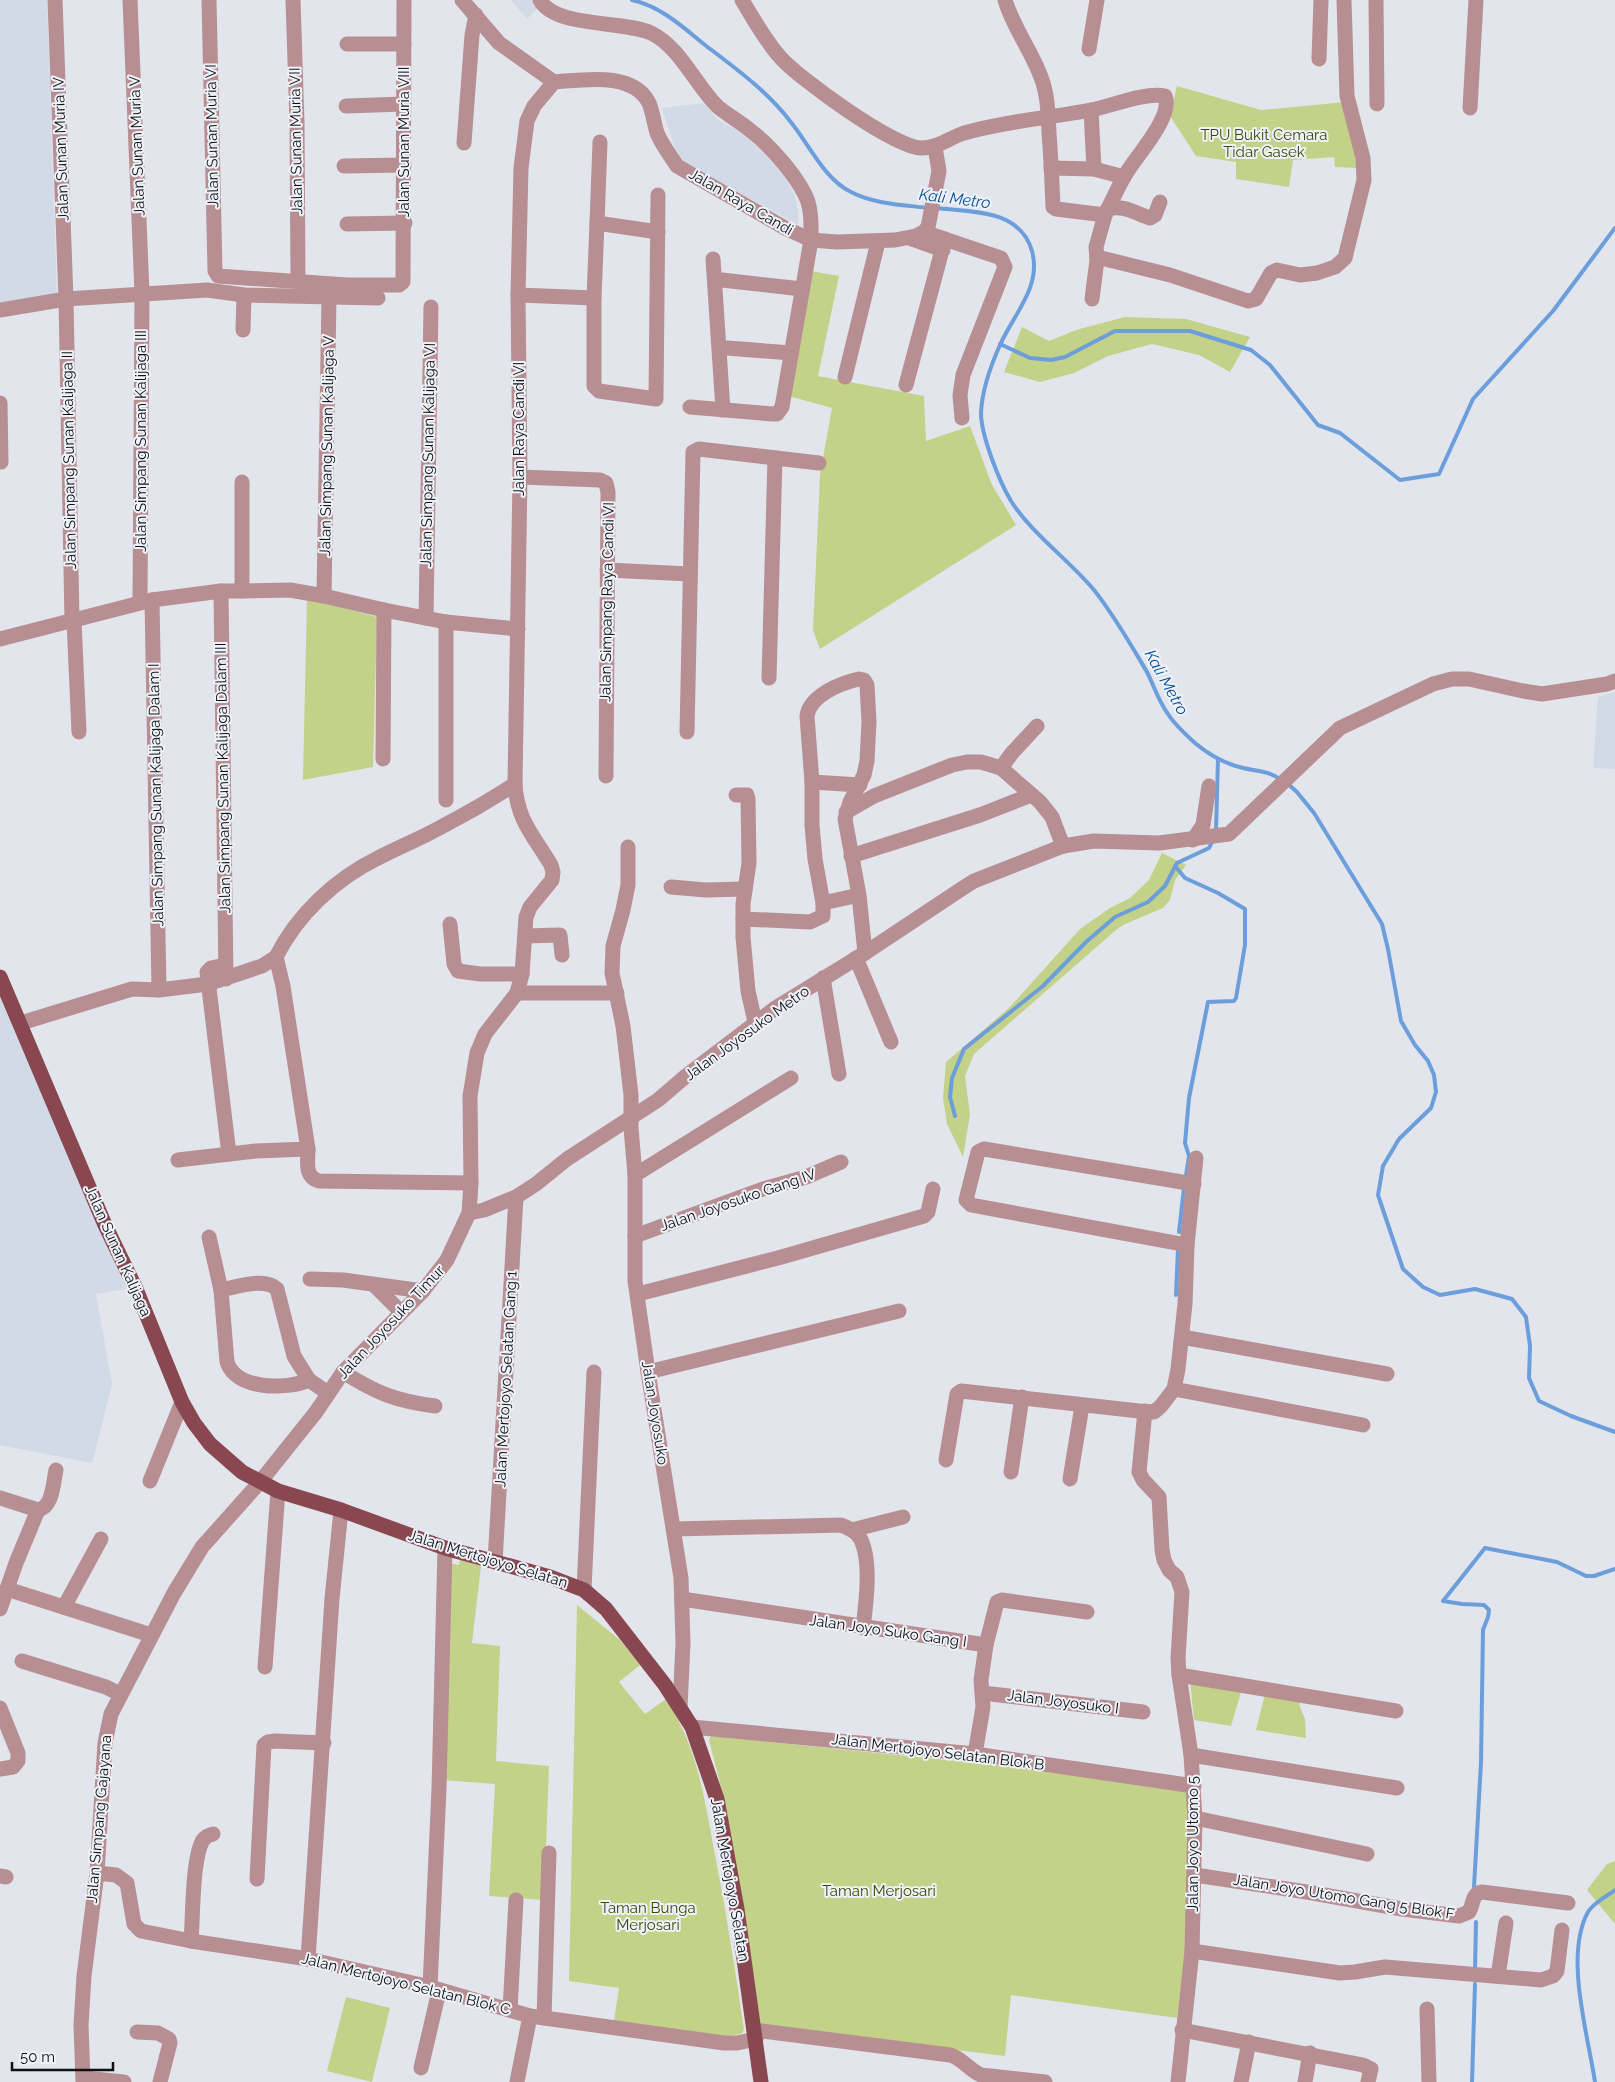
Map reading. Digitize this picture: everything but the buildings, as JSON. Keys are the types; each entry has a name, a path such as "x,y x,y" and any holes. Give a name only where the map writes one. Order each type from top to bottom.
{"main road":[{"name":"Jalan Sunan Kalijaga","path":"0,977 182,1402 194,1423 210,1444 242,1472 278,1491"},
{"name":"Jalan Mertojoyo Selatan","path":"278,1491 341,1510 445,1548 570,1583 584,1590 606,1609 665,1685 692,1727 717,1799 737,1909 761,2082"}],"street":[{"name":"Jalan Sunan Muria IV","path":"55,0 66,298"},
{"name":"Jalan Sunan Muria V","path":"130,0 142,293"},
{"name":"Jalan Sunan Muria VI","path":"209,0 215,271 218,276 225,278 298,282"},
{"name":"Jalan Sunan Muria VII","path":"294,0 298,282"},
{"name":"Jalan Sunan Muria VIII","path":"298,282 347,285 401,284 403,282 405,223 404,0"},
{"path":"462,0 499,43 554,82"},
{"path":"540,0 542,4 557,14 576,20 630,26 651,33 663,41 717,106 753,132 772,150 797,182 808,202 811,240 782,408 776,414 690,407"},
{"path":"742,0 757,26 781,58 830,98 876,129 902,143 920,148 934,147 949,138 965,133 1091,110 1145,97 1165,96 1166,107 1158,128 1124,177 1106,213 1096,247 1097,256 1092,299"},
{"path":"1005,0 1041,76 1046,93 1054,208 1106,213 1115,208 1123,208 1153,218 1160,202"},
{"path":"1089,48 1097,0"},
{"path":"1319,59 1321,0"},
{"path":"1097,256 1170,275 1248,301 1256,299 1271,273 1277,270 1300,276 1318,273 1335,267 1345,258 1364,180 1363,158 1347,96 1344,0"},
{"path":"1376,0 1377,104"},
{"path":"1470,108 1476,0"},
{"path":"464,143 472,35 476,15"},
{"path":"347,44 404,44"},
{"name":"Jalan Raya Candi","path":"554,82 608,80 627,84 635,88 644,95 649,104 657,133 665,150 677,166 784,228 811,240 878,242 909,238 926,229"},
{"name":"Jalan Raya Candi VI","path":"515,784 520,477 519,218 525,131 534,106 554,82"},
{"path":"346,106 404,104"},
{"path":"1091,110 1094,169"},
{"path":"600,142 594,298 594,386 599,391 656,399 658,195"},
{"path":"934,147 939,171 926,229 944,244"},
{"path":"344,166 404,165"},
{"path":"1051,168 1094,169 1124,177"},
{"path":"348,224 405,223"},
{"path":"597,223 658,232"},
{"path":"909,238 944,244 1001,258 1004,261 1005,267 963,375 960,395 962,418"},
{"path":"845,377 878,242"},
{"path":"906,386 944,244"},
{"path":"713,259 723,410"},
{"path":"722,280 802,290"},
{"path":"0,310 66,298 207,290 244,295 378,298"},
{"name":"Jalan Simpang Sunan Kalijaga III","path":"142,293 144,597"},
{"path":"243,330 244,295"},
{"path":"518,295 594,298"},
{"name":"Jalan Simpang Sunan Kalijaga V","path":"324,596 329,297"},
{"name":"Jalan Simpang Sunan Kalijaga II","path":"66,298 73,621 79,732"},
{"name":"Jalan Simpang Sunan Kalijaga VI","path":"426,610 431,307"},
{"path":"727,348 791,353"},
{"path":"0,403 1,462"},
{"path":"687,732 693,452 699,449 819,463"},
{"path":"769,678 775,458"},
{"name":"Jalan Simpang Raya Candi VI","path":"520,477 600,480 606,484 608,492 606,776"},
{"path":"242,482 242,591"},
{"path":"608,570 690,574"},
{"path":"0,639 73,621 144,597 221,591 290,590 384,610 426,610 446,622 518,629"},
{"name":"Jalan Simpang Sunan Kalijaga Dalam III","path":"221,591 225,972"},
{"name":"Jalan Simpang Sunan Kalijaga Dalam I","path":"144,597 159,990"},
{"path":"383,759 384,610"},
{"path":"446,622 446,800"},
{"path":"743,919 810,922 823,916 823,904 814,850 812,782 806,716 808,707 825,693 859,679 864,680 867,685 869,722 867,761 860,785 846,812 846,819 858,895 860,956 891,1042"},
{"name":"Jalan Joyosuko Metro","path":"469,1213 484,1210 516,1197 568,1159 658,1100 755,1022 974,881 1064,846 1094,841 1150,844 1226,835 1234,831 1273,790 1340,728 1433,684 1452,679 1469,679 1542,694 1607,684 1615,681"},
{"path":"1001,768 1037,726"},
{"path":"846,812 874,796 952,765 981,762 1001,768 1040,802 1052,817 1064,846"},
{"path":"812,782 860,785"},
{"path":"229,1154 207,972 211,968 225,972 262,966 276,957 300,918 346,878 376,858 443,826 515,784"},
{"name":"Jalan Joyosuko Timur","path":"260,1482 316,1412 343,1372 423,1291 447,1260 469,1213 471,1183 470,1096 477,1054 484,1034 517,993 522,974 524,925 528,912 552,880 553,872 545,854 523,822 519,811 515,784"},
{"path":"1197,839 1203,825 1209,786"},
{"path":"736,795 747,795 748,799 749,863 743,919 746,973 755,1022"},
{"path":"851,856 980,815 1031,795"},
{"name":"Jalan Joyosuko","path":"628,847 628,885 612,957 612,973 626,1053 632,1118 635,1175 635,1281 681,1578 683,1643 680,1708"},
{"path":"671,887 706,890 745,889"},
{"path":"823,904 858,895"},
{"path":"450,924 454,964 458,971 480,974 522,974"},
{"path":"525,936 560,935 562,955"},
{"path":"276,957 283,986 308,1149 310,1175 313,1179 319,1181 471,1183"},
{"path":"823,978 839,1074"},
{"path":"21,1023 132,989 159,990 208,984"},
{"path":"517,993 617,994"},
{"path":"635,1175 791,1078"},
{"path":"178,1160 229,1154 308,1149"},
{"path":"1187,1245 971,1206 966,1200 978,1152 984,1149 1194,1184"},
{"path":"946,1460 959,1392 965,1390 1082,1406 1154,1412 1161,1406 1174,1389 1182,1337 1187,1245 1196,1158"},
{"name":"Jalan Joyosuko Gang IV","path":"635,1236 763,1189 806,1177 841,1162"},
{"path":"638,1294 796,1253 924,1216 928,1212 933,1189"},
{"name":"Jalan Mertojoyo Selatan Gang 1","path":"495,1562 516,1197"},
{"path":"209,1237 221,1290 227,1362 230,1370 234,1375 252,1384 286,1386 298,1385 309,1380"},
{"path":"310,1279 343,1280 423,1291"},
{"path":"221,1290 268,1283 277,1289 294,1356 309,1380 328,1393"},
{"path":"374,1285 401,1312"},
{"path":"648,1372 899,1311"},
{"path":"1182,1337 1387,1374"},
{"path":"343,1372 370,1389 391,1398 435,1406"},
{"path":"584,1590 594,1372"},
{"path":"1174,1389 1363,1425"},
{"path":"1011,1472 1022,1397"},
{"path":"150,1481 182,1402"},
{"path":"1070,1479 1082,1406"},
{"name":"Jalan Joyo Utomo 5","path":"1146,1411 1139,1472 1143,1480 1159,1497 1162,1550 1169,1570 1177,1577 1182,1592 1179,1675 1191,1755 1189,1785 1196,1818 1192,1951 1182,2030 1178,2082"},
{"path":"0,1498 38,1510 44,1509 48,1505 56,1470"},
{"name":"Jalan Simpang Gajayana","path":"84,2080 81,2025 82,1995 89,1922 97,1873 105,1742 111,1714 151,1635 202,1547 260,1482"},
{"path":"265,1667 278,1491"},
{"path":"0,1609 16,1562 38,1510"},
{"path":"308,1959 324,1743 332,1599 341,1510"},
{"path":"852,1530 903,1517"},
{"path":"674,1529 841,1525 852,1530 860,1537 863,1545 867,1573 863,1628"},
{"path":"64,1607 101,1539"},
{"path":"421,2068 434,1989 445,1548"},
{"path":"7,1589 151,1635"},
{"name":"Jalan Joyo Suko Gang I","path":"682,1599 863,1628 986,1645 981,1680 983,1707 975,1754"},
{"path":"986,1645 994,1608 997,1602 1002,1600 1087,1612"},
{"path":"22,1661 106,1687 120,1694"},
{"path":"1179,1675 1396,1711"},
{"name":"Jalan Joyosuko I","path":"983,1693 1143,1712"},
{"path":"0,1708 18,1753 18,1760 13,1767 0,1769"},
{"name":"Jalan Mertojoyo Selatan Blok B","path":"692,1727 704,1726 975,1754 1189,1785"},
{"path":"257,1879 264,1745 274,1741 324,1743"},
{"path":"1191,1755 1396,1788"},
{"path":"1196,1818 1367,1854"},
{"path":"191,1941 197,1865 203,1840 208,1835 213,1834"},
{"path":"517,2082 537,2017 549,1853"},
{"name":"Jalan Mertojoyo Selatan Blok C","path":"97,1873 116,1875 127,1883 136,1928 141,1931 191,1941 308,1959 434,1989 537,2017 724,2043 737,2043 755,2035 950,2056 956,2057 972,2072 980,2075 1045,2082"},
{"name":"Jalan Joyo Utomo Gang 5 Blok F","path":"1195,1875 1313,1892 1402,1910 1459,1916 1469,1912 1473,1898 1478,1892 1568,1903"},
{"path":"510,2010 516,1900"},
{"path":"1498,1976 1506,1923"},
{"path":"1192,1951 1340,1973 1385,1967 1541,1980 1553,1976 1557,1971 1562,1930"},
{"path":"1427,2009 1429,2082"},
{"path":"1182,2030 1310,2053 1363,2065 1370,2075"},
{"path":"137,2032 158,2033 169,2039 170,2043 160,2082"},
{"path":"1242,2082 1249,2042"},
{"path":"1305,2082 1310,2053"},
{"path":"963,2064 963,2082"},
{"path":"84,2080 124,2082"}],"shaded area":[{"path":"0,0 47,0 57,295 0,306"},
{"path":"511,0 532,0 538,8 527,19"},
{"path":"704,103 718,120 738,130 769,157 786,178 795,196 798,225 684,162 675,149 662,108"},
{"path":"1615,692 1615,769 1593,768 1598,697"},
{"path":"0,993 126,1289 96,1294 112,1384 92,1463 0,1445"}],"green space":[{"name":"TPU Bukit Cemara Tidar Gasek","path":"1177,86 1261,110 1346,102 1360,168 1335,167 1334,157 1293,160 1289,187 1236,179 1236,162 1196,156 1170,116"},
{"path":"811,271 839,276 818,376 924,396 926,441 970,426 992,485 1016,525 820,649 813,630 820,475 832,408 789,396"},
{"path":"1125,317 1186,319 1250,337 1230,372 1199,355 1152,344 1108,356 1074,373 1040,382 1004,372 1022,327 1049,341 1076,330"},
{"path":"307,598 377,617 373,767 303,780"},
{"path":"1162,853 1186,865 1175,880 1170,900 1163,908 1123,925 1116,930 974,1054 965,1076 970,1115 963,1157 947,1124 943,1098 946,1062 1009,1008 1080,929 1110,908 1130,898 1149,880"},
{"path":"460,1559 481,1566 472,1643 500,1646 496,1761 549,1766 544,1900 489,1896 495,1784 442,1780 447,1563 459,1565"},
{"name":"Taman Bunga Merjosari","path":"577,1605 620,1640 640,1665 619,1682 645,1714 666,1699 677,1717 692,1753 707,1810 726,1917 744,2030 741,2034 725,2036 614,2021 619,1988 569,1981"},
{"path":"1190,1681 1242,1689 1231,1726 1194,1720"},
{"path":"1265,1694 1299,1699 1305,1719 1306,1738 1256,1730"},
{"name":"Taman Merjosari","path":"711,1736 1026,1768 1189,1792 1187,1934 1177,2018 1011,1995 1005,2056 763,2026 760,2024 723,1795 709,1740"},
{"path":"1615,1861 1615,1924 1587,1890 1607,1864"},
{"path":"346,1997 390,2008 372,2082 327,2071"}],"waterway":[{"name":"Kali Metro","path":"632,0 652,7 671,18 760,89 781,110 825,170 841,186 869,199 929,208"},
{"name":"Kali Metro","path":"936,208 979,212 1006,220 1017,227 1026,237 1032,251 1034,264 1030,289 993,361 985,387 981,413 984,433 992,458 1011,501 1029,525 1094,590 1122,630 1147,672 1159,699 1180,729 1191,740 1217,758 1230,764 1267,773 1280,779"},
{"path":"1000,344 1030,358 1051,360 1065,357 1115,331 1190,331 1251,350 1270,365 1318,425 1340,433 1400,480 1439,474 1473,399 1553,311 1615,228"},
{"path":"1216,831 1218,759"},
{"name":"Kali Metro","path":"1288,784 1314,813 1382,924 1401,1021 1415,1045 1428,1061 1434,1075 1436,1092 1431,1108 1399,1139 1383,1166 1378,1195 1403,1269 1423,1287 1440,1295 1475,1289 1512,1299 1526,1317 1530,1346 1529,1378 1539,1401 1571,1416 1615,1432"},
{"path":"955,1116 950,1097 952,1078 964,1049 1043,986 1086,942 1115,917 1148,902 1165,886 1177,863 1209,848 1213,840"},
{"path":"1175,866 1185,878 1218,893 1245,909 1245,945 1236,998 1234,1001 1208,1002 1189,1098 1185,1143 1189,1156 1186,1175"},
{"path":"1179,1232 1184,1188"},
{"path":"1176,1295 1178,1249"},
{"path":"1474,1887 1481,1762 1483,1630 1489,1610 1484,1605 1443,1601 1485,1548 1557,1562 1586,1576 1594,1576 1615,1569"},
{"name":"Kali Metro","path":"1595,2082 1580,1996 1578,1950 1581,1930 1588,1912 1615,1890"},
{"path":"1475,1971 1476,1922"},
{"path":"1472,2082 1475,1984"}]}
